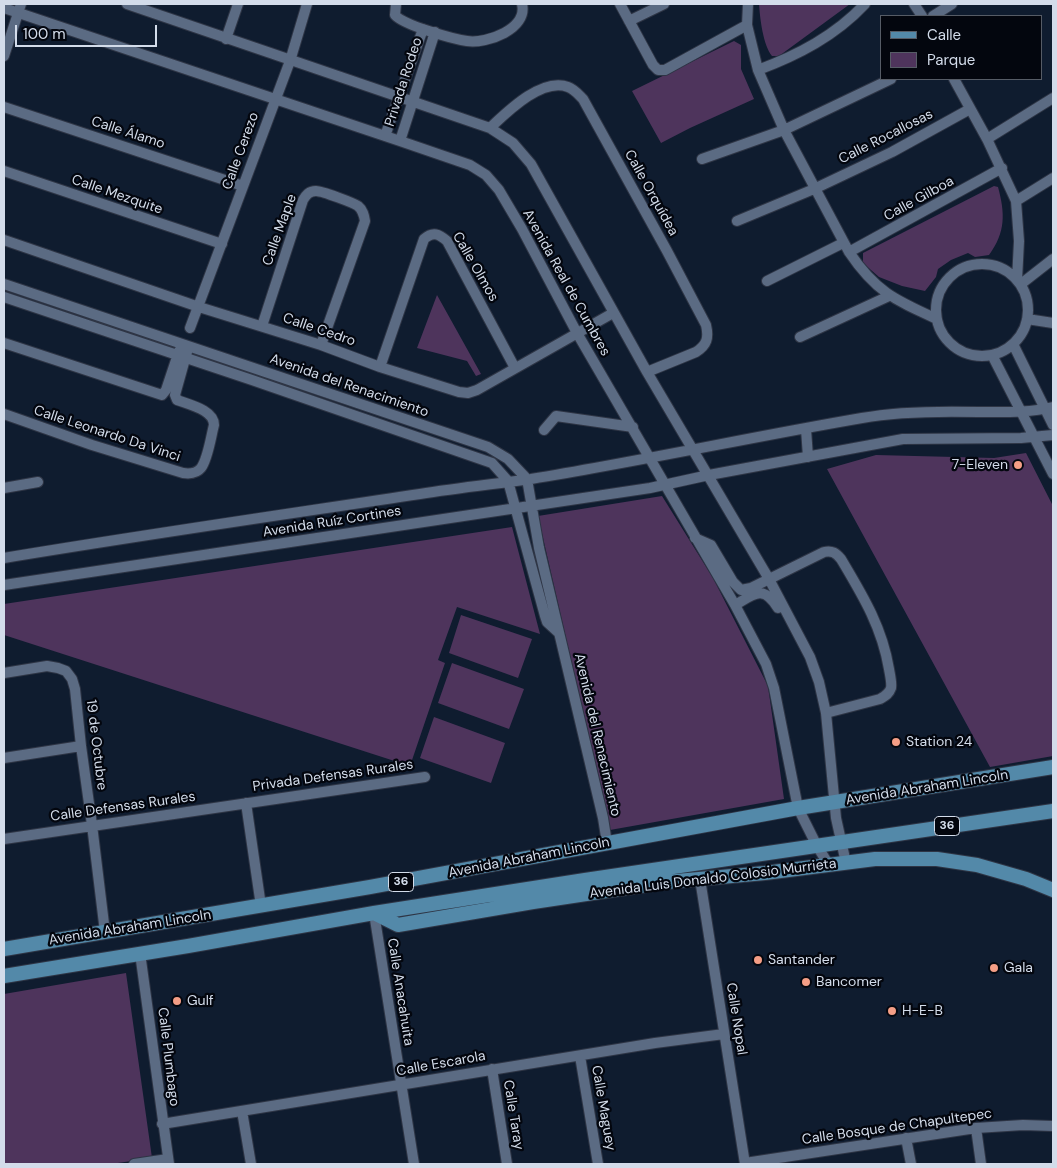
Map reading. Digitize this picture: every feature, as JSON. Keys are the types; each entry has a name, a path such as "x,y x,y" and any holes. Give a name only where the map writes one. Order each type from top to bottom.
{"main road":[{"name":"Avenida Abraham Lincoln","path":"4,949 261,906 798,808 1053,768"},
{"name":"36","path":"4,976 374,913 1053,810"},
{"name":"Avenida Luis Donaldo Colosio Murrieta","path":"374,913 398,925 666,882 829,866 875,859 937,859 977,865 1007,873 1053,890"},
{"path":"636,872 666,882"},
{"path":"503,893 533,902"}],"street":[{"name":"Avenida Real de Cumbres","path":"126,4 490,128 513,143 531,164 613,313 769,579 810,657 819,682 826,713 834,803 846,863"},
{"path":"226,39 238,4"},
{"name":"Calle Cerezo","path":"190,328 290,61 307,4"},
{"name":"Privada Rodeo","path":"396,4 395,15 398,19 423,29 466,41 492,39 514,27 523,14 522,4"},
{"path":"620,4 653,65 658,70 665,70 747,26"},
{"path":"629,21 664,4"},
{"path":"748,4 747,26 758,70 784,130 846,248 874,285 889,296 937,319"},
{"path":"758,70 785,60 807,48 837,29 865,4"},
{"path":"914,4 921,15"},
{"path":"935,15 952,4"},
{"name":"Avenida Real de Cumbres","path":"4,8 19,9 470,165 486,175 498,190 522,229 577,333 735,605 766,664 774,688 798,808 829,866"},
{"path":"4,56 19,9"},
{"name":"Privada Rodeo","path":"385,136 423,29"},
{"name":"Privada Rodeo","path":"400,141 435,32"},
{"path":"702,159 784,130 889,80"},
{"path":"956,80 1002,168 1016,201 1019,282 1027,301 1027,320 1022,333 1013,344 1003,351 992,355 974,355 957,349 944,336 937,319 937,304 941,290 950,277 962,269 977,264 992,265 1006,270 1019,282"},
{"name":"Calle Orquídea","path":"490,128 516,105 546,87 561,85 569,87 583,99 706,325 707,341 702,348 647,372"},
{"path":"987,139 1053,98"},
{"name":"Calle Álamo","path":"4,107 243,186"},
{"name":"Calle Rocallosas","path":"738,221 814,189 892,152 970,108"},
{"name":"Calle Gilboa","path":"768,281 846,248 1002,168"},
{"name":"Calle Mezquite","path":"4,171 222,244"},
{"path":"1016,201 1053,178"},
{"name":"Calle Maple","path":"262,326 303,200 308,192 315,191 353,203 364,213 364,220 321,345"},
{"name":"Calle Olmos","path":"380,367 424,239 429,234 434,233 440,234 447,241 515,368"},
{"name":"Calle Cedro","path":"4,240 199,307 321,345 380,367 459,392 468,393 477,390 613,313"},
{"path":"1019,282 1053,260"},
{"name":"Avenida del Renacimiento","path":"4,284 488,447 508,459 527,479 539,548 603,818 606,843"},
{"path":"800,337 889,296"},
{"name":"Avenida del Renacimiento","path":"4,297 492,463 508,481 547,622 559,633"},
{"path":"1027,320 1053,323"},
{"name":"Calle Leonardo Da Vinci","path":"4,344 162,395 185,346"},
{"path":"1013,344 1049,408 1053,426"},
{"path":"992,355 1053,474"},
{"name":"Calle Leonardo Da Vinci","path":"4,414 92,445 183,473 196,472 201,468 204,460 214,419 210,414 176,398 181,357"},
{"path":"252,380 257,369"},
{"name":"Avenida Ruíz Cortines","path":"4,558 139,536 527,479 864,417 895,413 1021,412 1049,408"},
{"path":"544,430 556,416 633,427"},
{"path":"806,429 808,457"},
{"name":"Avenida Ruíz Cortines","path":"4,585 650,488 709,475 903,439 1053,435"},
{"path":"4,488 38,482"},
{"path":"695,538 711,545 738,589 745,590 824,552 830,551 842,559 870,608 886,654 892,686 887,694 880,699 826,713"},
{"path":"735,605 758,593 766,594 772,598 790,627 798,633"},
{"name":"19 de Octubre","path":"4,673 47,666 66,671 72,679 75,689 105,932"},
{"path":"4,758 81,746"},
{"name":"Privada Defensas Rurales","path":"246,803 425,777"},
{"path":"246,803 261,906"},
{"name":"Calle Defensas Rurales","path":"4,839 246,803"},
{"name":"Calle Nopal","path":"700,879 745,1164"},
{"name":"Calle Anacahuita","path":"374,913 389,1001 400,1086 414,1164"},
{"name":"Calle Plumbago","path":"140,953 168,1161"},
{"name":"Calle Escarola","path":"162,1124 400,1086 492,1069 724,1034"},
{"name":"Calle Maguey","path":"580,1056 598,1164"},
{"name":"Calle Taray","path":"492,1069 507,1164"},
{"path":"242,1111 251,1164"},
{"name":"Calle Bosque de Chapultepec","path":"745,1164 976,1128 1023,1125 1053,1126"},
{"path":"976,1128 981,1164"},
{"path":"906,1138 911,1164"},
{"path":"134,1164 168,1161"}],"green space":[{"path":"759,4 850,4 779,56 772,56 764,38"},
{"path":"734,41 741,45 741,69 754,99 661,143 632,91"},
{"path":"994,186 998,187 1003,214 999,238 989,255 975,257 968,253 951,260 938,269 936,277 925,291 902,286 879,277 863,263 863,253"},
{"path":"437,295 481,374 476,376 467,361 417,348"},
{"path":"1026,453 1053,506 1053,756 990,767 827,469 876,455 994,458"},
{"path":"662,496 713,578 768,686 784,799 610,830 538,516"},
{"path":"512,527 540,634 457,607 438,660 445,663 410,766 4,635 4,604"},
{"path":"461,615 532,639 518,678 449,653"},
{"path":"452,663 524,689 509,729 438,703"},
{"path":"434,717 505,743 491,783 420,758"},
{"path":"126,973 152,1158 111,1164 4,1164 4,994"}],"place":[{"name":"7-Eleven","path":"1018,465"},
{"name":"Station 24","path":"896,742"},
{"name":"Santander","path":"758,960"},
{"name":"Gala","path":"994,968"},
{"name":"Bancomer","path":"806,982"},
{"name":"Gulf","path":"177,1001"},
{"name":"H-E-B","path":"892,1011"}]}
